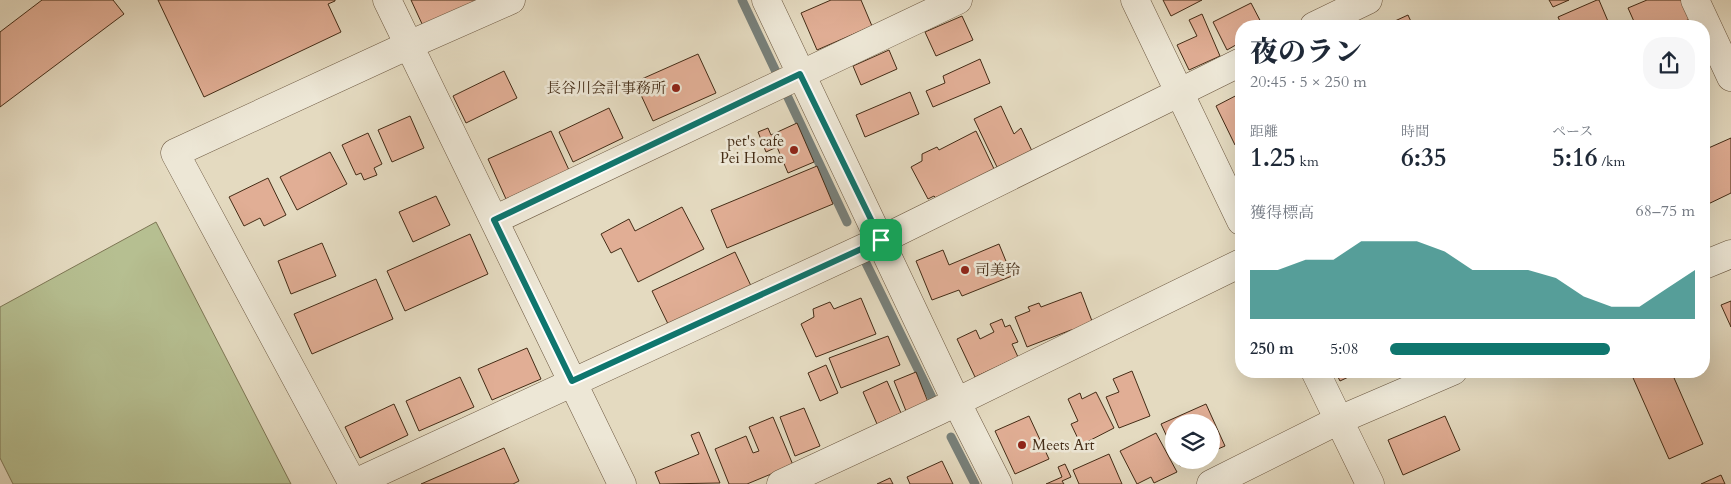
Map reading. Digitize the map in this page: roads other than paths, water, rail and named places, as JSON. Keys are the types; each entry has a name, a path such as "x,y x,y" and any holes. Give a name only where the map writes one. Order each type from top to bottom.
{"street":[{"path":"387,0 622,484"},
{"path":"511,0 409,44 175,153 353,484 572,381 881,240 1235,65"},
{"path":"766,0 956,401 998,484"},
{"path":"494,220 958,0"},
{"path":"1135,0 1235,208"},
{"path":"1326,20 1368,0"},
{"path":"1695,0 1704,20"},
{"path":"1710,32 1731,77"},
{"path":"1710,263 1731,254"},
{"path":"781,484 1235,266"},
{"path":"1318,378 1370,484"},
{"path":"1211,484 1339,420 1437,378"}],"waterway":[{"path":"742,0 778,76"},
{"path":"783,87 847,222"},
{"path":"863,257 937,408"},
{"path":"951,437 975,484"}],"place":[{"name":"長谷川会計事務所","path":"676,88"},
{"name":"pet's cafe Pei Home","path":"794,150"},
{"name":"司美玲","path":"965,270"},
{"name":"Meets Art","path":"1022,445"}]}
